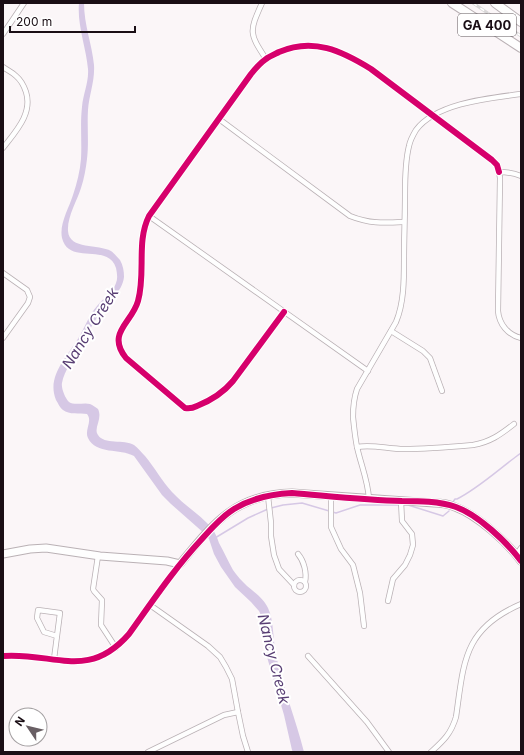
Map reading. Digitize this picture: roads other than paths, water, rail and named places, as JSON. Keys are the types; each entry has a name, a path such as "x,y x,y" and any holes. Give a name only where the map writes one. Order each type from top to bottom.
{"highway":[{"name":"GA 400","path":"452,3 521,48"},
{"name":"GA 400","path":"494,3 521,22"}],"street":[{"path":"3,34 24,3"},
{"path":"262,3 254,20 252,31 256,43 266,59"},
{"path":"284,312 227,388 219,395 190,409 185,408 126,358 119,346 120,331 135,310 139,299 142,280 143,232 149,216 250,74 266,59 286,49 320,46 346,55 365,65 433,115 497,165 500,172 499,315 503,326 507,331 512,335 521,338"},
{"path":"3,67 21,81 25,87 28,101 27,110 23,120 3,148"},
{"path":"369,499 367,484 357,447 354,427 354,401 357,389 398,318 400,309 404,278 405,178 409,146 412,137 417,129 433,115 468,103 521,94"},
{"path":"219,119 350,216 371,223 404,222"},
{"path":"500,172 515,173 521,176"},
{"path":"149,216 368,371"},
{"path":"3,273 27,290 30,297 28,303 3,338"},
{"path":"391,331 423,351 430,358 442,391"},
{"path":"357,447 366,446 405,449 473,445 491,440 501,435 514,424"},
{"path":"3,656 25,656 73,662 84,661 102,656 116,648 129,634 180,564 214,526 234,509 256,498 268,499 280,494 292,494 332,499 369,499 401,504 415,501 446,504 466,512 476,518 498,536 519,558"},
{"path":"268,499 270,536 279,569 294,585 296,590 298,592 302,592 306,588 306,576 302,558 298,554"},
{"path":"332,499 332,526 341,549 353,565 360,593 364,626"},
{"path":"388,601 393,579 405,564 413,545 412,534 402,521 401,504"},
{"path":"3,554 46,548 98,556 167,561 180,564"},
{"path":"519,558 521,548"},
{"path":"98,556 93,589 102,600 101,625 116,648"},
{"path":"294,585 298,580 302,579 305,582"},
{"path":"431,752 444,741 454,725 465,662 469,650 476,638 491,621 521,604"},
{"path":"150,605 208,646 220,657 232,679 243,736 248,752"},
{"path":"54,659 57,636 60,613 38,610 37,618 44,632 57,636"},
{"path":"308,656 367,722 389,752"},
{"path":"148,752 224,716 238,712"}],"water":[{"name":"Nancy Creek","path":"79,3 84,3 85,19 93,57 94,71 88,110 88,147 86,166 81,188 69,220 68,231 73,241 79,244 106,249 112,252 121,262 124,277 121,287 101,311 70,364 63,378 63,390 69,402 74,404 90,404 98,409 99,416 97,432 101,438 109,441 130,443 140,450 172,492 211,527 231,567 266,605 270,613 279,667 304,752 293,752 292,750 284,715 267,657 262,617 251,602 235,587 221,567 214,554 209,539 162,495 134,456 97,447 92,443 87,435 89,417 87,414 65,412 56,400 54,383 56,375 89,317 99,303 115,287 117,277 116,268 112,260 97,254 72,251 66,246 61,233 80,168 81,113 88,74 87,61 80,28"}],"waterway":[{"path":"453,502 455,499 481,484 521,453"},
{"path":"271,508 302,503 336,513 360,505 408,505 443,516 449,511"},
{"path":"215,538 248,518 268,509"}],"railway":[{"path":"473,3 521,36"}]}
